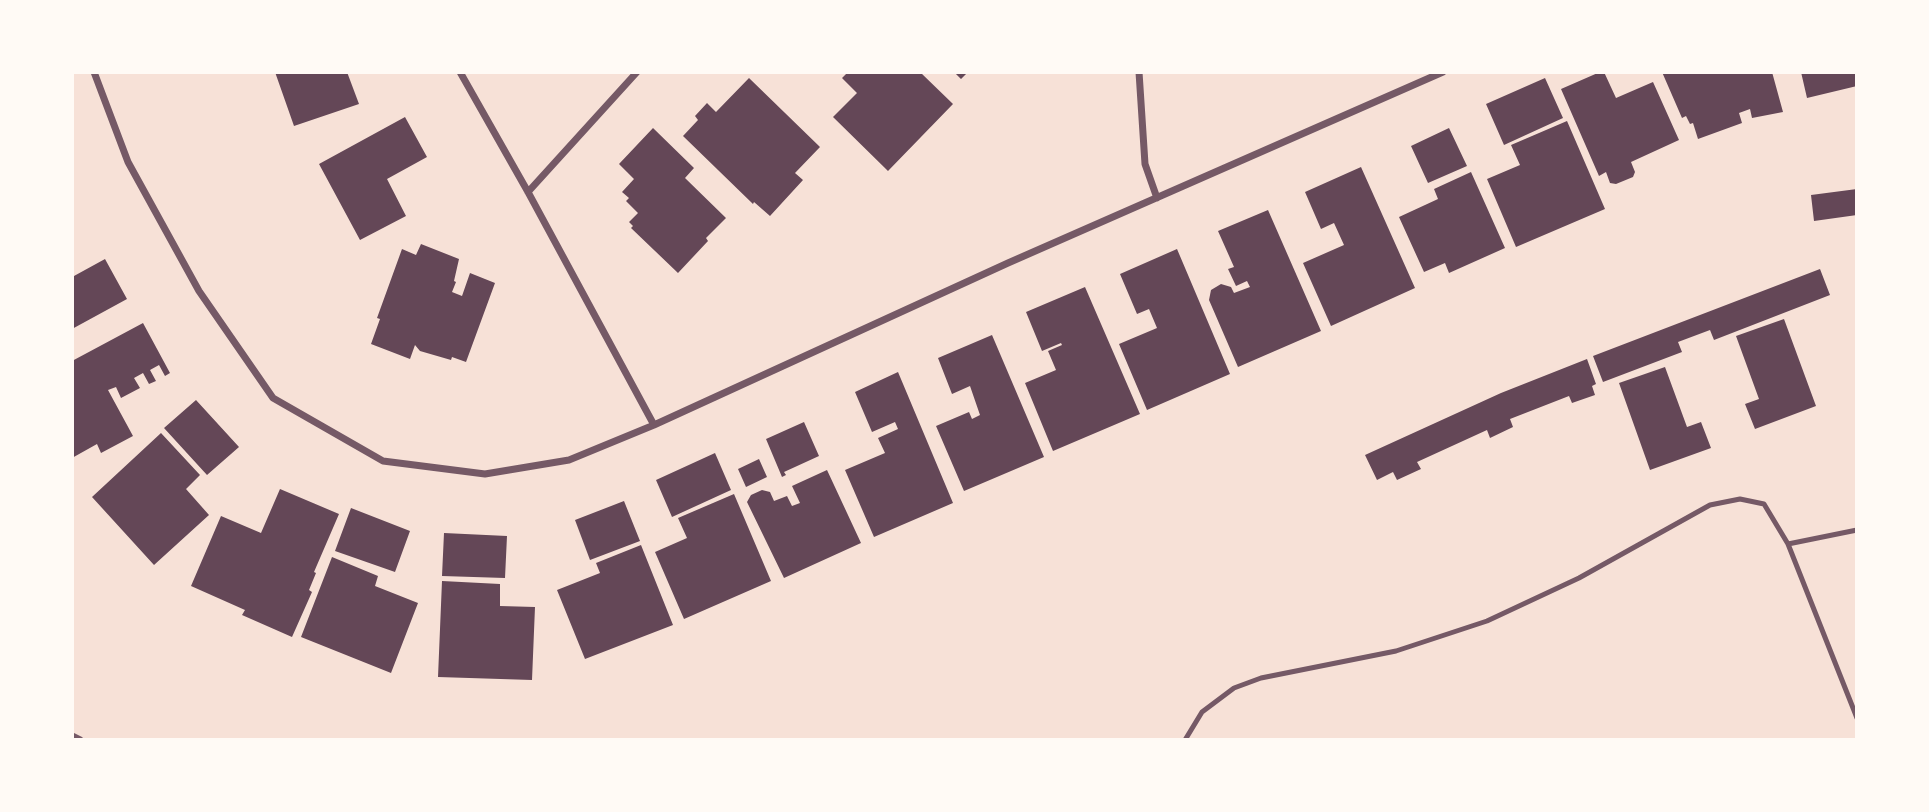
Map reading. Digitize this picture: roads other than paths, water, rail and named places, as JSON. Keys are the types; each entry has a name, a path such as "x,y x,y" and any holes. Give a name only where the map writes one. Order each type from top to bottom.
{"street":[{"path":"94,72 128,162 192,279 274,398 383,461 485,474 569,460 654,425 1008,263 1443,72"},
{"path":"460,72 654,425"},
{"path":"528,192 637,72"},
{"path":"1139,72 1145,164 1157,198"},
{"path":"72,736 80,740"}],"lane":[{"path":"1185,740 1202,712 1234,688 1261,678 1396,651 1487,621 1579,578 1710,505 1740,499 1764,504 1788,544 1857,718"},
{"path":"1788,544 1857,530"}]}
